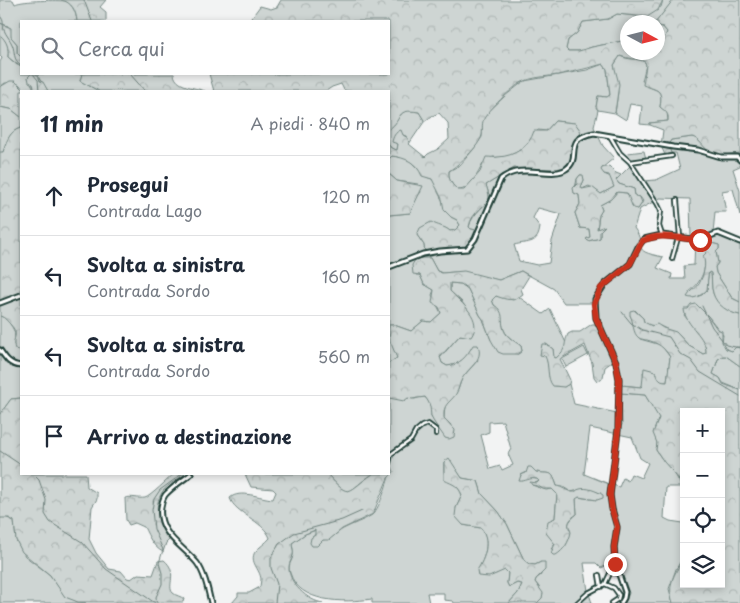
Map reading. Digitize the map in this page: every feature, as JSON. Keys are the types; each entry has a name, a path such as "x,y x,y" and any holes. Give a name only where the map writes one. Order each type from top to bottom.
{"street":[{"path":"390,267 423,254 467,249 475,239 501,178 506,174 515,172 562,171 571,164 579,137 594,133 673,148 698,150 711,155 740,160"},
{"path":"610,136 620,153 630,162 660,208 659,226 662,235"},
{"path":"630,162 672,156"},
{"path":"672,259 679,238 677,200"},
{"path":"621,603 625,592 615,564 614,547 617,527 610,495 618,430 619,379 616,362 596,318 594,304 601,288 630,264 642,241 662,235 697,240 718,233 740,242"},
{"path":"0,303 20,295"},
{"path":"0,350 7,361 20,366"},
{"path":"390,458 391,454 411,440 416,431 422,426 428,424 432,426 436,430 436,434"},
{"path":"191,475 165,494 160,518 163,526 198,564 212,603"},
{"path":"577,603 594,589 605,584 615,564"},
{"path":"599,575 601,587"},
{"path":"605,584 614,588 619,595 618,599 612,603"}],"green space":[{"path":"0,0 13,0 15,4 48,0 66,1 74,10 77,20 20,20 20,56 17,53 17,44 11,37 8,26 0,23"},
{"path":"61,0 106,0 100,7 106,12 106,20 77,20 73,8"},
{"path":"281,0 663,0 658,10 650,15 617,14 608,19 583,22 577,33 568,40 566,49 568,51 579,51 620,41 620,56 614,65 619,84 615,113 598,110 596,107 598,96 607,97 610,95 607,69 603,64 557,75 530,79 521,83 498,102 483,121 482,135 477,145 449,171 451,182 458,190 464,190 480,172 486,157 516,153 529,142 534,131 546,131 555,121 575,123 580,130 581,136 575,144 575,155 570,163 564,167 556,169 514,168 486,185 489,196 488,200 470,221 469,227 477,230 470,245 459,249 448,247 425,252 424,245 417,235 420,228 431,222 450,231 455,230 460,225 457,220 444,210 442,199 432,179 422,176 414,164 402,158 392,156 390,158 390,146 397,150 398,144 392,142 397,132 401,130 403,135 408,138 409,144 425,157 438,149 449,139 448,123 439,113 424,122 419,112 402,113 390,128 390,90 344,90 341,84 328,90 214,90 209,75 390,75 390,20 250,20 260,6 271,9 277,7"},
{"path":"663,0 674,0 662,15 640,15 661,7"},
{"path":"673,0 740,0 740,153 723,155 710,153 696,138 692,137 671,140 668,145 671,153 665,155 661,146 663,130 650,125 650,123 668,121 668,116 660,107 660,93 643,85 646,65 638,60 665,60 665,37 667,32 665,30 665,15 661,15"},
{"path":"617,14 627,15 620,15 620,41 579,51 568,51 566,49 568,40 577,33 583,22 608,19"},
{"path":"0,23 11,28 11,37 17,44 17,53 20,56 20,65 8,57 7,45 0,35"},
{"path":"0,35 7,45 8,57 17,65 20,65 20,75 30,75 28,77 34,90 24,90 19,84 5,83 0,87 0,62 2,58 0,56"},
{"path":"620,56 620,60 645,62 642,81 659,92 660,107 667,112 668,121 650,123 650,125 640,124 642,106 630,104 626,120 615,113 618,92 614,65"},
{"path":"603,64 607,69 610,95 607,97 598,96 596,107 598,110 594,127 603,146 614,158 602,168 604,174 611,177 614,187 601,194 589,186 582,189 584,180 582,175 580,175 577,179 574,193 579,195 580,204 575,213 580,228 589,229 590,237 586,239 588,241 600,238 600,231 604,227 597,229 599,215 602,210 600,205 611,199 617,192 627,193 632,202 632,207 638,209 643,201 640,197 635,196 634,189 619,184 616,180 630,166 655,201 640,209 634,228 640,240 642,250 652,255 663,257 657,268 672,274 671,279 685,279 684,266 694,265 695,238 691,238 690,199 660,198 656,201 644,181 656,180 680,169 676,153 671,153 668,145 671,140 692,137 715,154 728,155 740,153 740,166 733,169 740,191 740,215 733,189 722,191 726,212 715,212 713,233 740,244 740,302 732,298 716,273 715,267 718,263 716,251 719,249 719,245 711,243 705,244 706,258 702,277 689,292 692,298 702,295 707,290 709,271 711,273 712,291 717,301 728,310 740,315 740,347 732,351 726,349 722,342 723,335 696,304 684,315 704,343 706,353 703,354 689,346 679,335 660,326 648,325 635,310 630,315 640,339 661,345 670,357 667,382 661,382 657,379 657,373 643,372 644,382 641,387 621,385 619,366 601,320 595,316 594,303 564,303 554,289 521,271 499,280 455,272 442,273 437,271 430,258 419,258 416,275 420,275 424,284 434,290 432,295 441,313 431,322 423,321 411,331 390,325 390,215 410,213 415,199 421,192 418,184 397,181 390,175 390,158 392,156 407,158 426,177 432,179 451,217 457,220 460,225 455,231 438,227 417,235 424,245 425,252 448,247 459,249 476,230 469,227 473,217 488,200 489,194 486,185 514,168 556,169 570,163 580,130 574,123 555,121 546,131 538,130 519,151 507,156 493,157 485,162 467,187 458,190 451,182 449,171 460,165 482,137 482,120 486,114 524,81 587,70","holes":["538,208 561,214 552,241 549,263 537,265 519,261 514,245 535,240 537,237 540,227 533,218"]},
{"path":"30,75 38,75 40,81 43,82 47,90 35,90 28,77"},
{"path":"37,75 82,75 80,81 97,90 47,90"},
{"path":"82,75 174,75 178,82 201,90 97,90 80,81"},
{"path":"10,81 15,81 24,90 20,90 20,116 11,109 0,107 0,87"},
{"path":"0,107 11,109 20,116 20,128 11,134 3,152 0,153"},
{"path":"407,110 419,112 424,122 409,144 406,136 403,135 395,143 398,144 397,150 390,146 390,128"},
{"path":"20,128 20,351 15,349 15,331 6,319 0,316 0,152 3,152 7,140"},
{"path":"644,151 646,159 630,162 628,153"},
{"path":"609,166 621,175 616,180 619,184 634,189 635,196 640,197 642,203 638,209 633,208 627,193 617,192 611,199 600,205 602,210 599,215 597,229 605,226 600,231 600,238 588,241 586,239 590,237 589,229 580,228 575,213 580,204 579,195 574,193 573,188 577,184 577,179 580,175 583,175 584,180 582,189 592,187 601,194 614,187 609,175 604,174 601,170"},
{"path":"390,175 397,181 423,186 410,213 390,215"},
{"path":"705,244 719,245 719,249 716,252 718,263 715,267 716,273 732,298 740,302 740,315 727,310 717,301 712,291 711,273 709,272 707,290 695,297 687,297 698,286 705,267 703,256 706,253"},
{"path":"430,258 437,271 442,273 464,271 499,280 521,271 529,276 521,289 523,294 519,297 510,300 496,296 492,300 500,311 505,333 521,346 522,351 518,354 498,352 468,289 461,284 450,283 450,291 470,312 475,324 471,337 460,335 440,357 442,363 447,366 459,362 466,356 473,345 478,345 479,355 475,363 465,374 456,394 444,409 444,418 455,430 454,437 449,439 445,438 433,421 429,404 425,397 408,398 404,401 390,398 390,362 397,358 390,341 390,325 411,331 423,321 431,322 441,313 439,307 432,303 434,290 424,284 420,275 413,274 412,265 415,260"},
{"path":"450,283 461,284 468,289 491,340 512,353 518,354 522,351 521,346 504,330 501,313 492,300 496,296 513,300 519,297 543,314 550,309 567,345 556,358 553,357 553,349 546,344 549,377 564,387 569,384 574,404 617,413 616,433 622,425 621,393 645,395 659,417 654,431 657,443 656,450 680,484 680,487 666,487 664,518 680,523 680,562 669,589 673,603 625,603 629,593 618,562 617,548 620,529 613,506 613,485 619,487 623,478 628,481 631,474 641,478 648,463 640,458 632,437 590,428 584,474 609,484 608,498 615,524 612,550 613,563 601,568 596,563 584,563 588,591 592,603 537,603 542,598 539,587 535,582 541,575 541,562 535,565 529,564 524,560 507,524 482,494 478,481 462,478 452,464 444,462 447,479 456,485 462,495 456,508 463,525 481,528 484,532 486,541 485,551 480,566 496,574 501,570 505,570 508,573 507,583 509,587 517,583 522,584 518,593 509,603 454,603 453,601 444,600 444,593 427,593 429,603 372,603 372,599 348,601 323,599 303,590 295,583 289,570 293,553 292,543 305,534 316,530 315,535 311,538 317,546 323,540 372,515 378,506 392,467 390,466 390,398 415,399 425,397 431,405 431,417 441,432 451,425 444,418 445,405 458,390 462,378 478,360 472,348 468,355 458,363 447,366 442,363 440,358 460,335 466,336 470,313 450,291","holes":["503,421 511,449 508,454 513,465 502,470 500,466 490,469 481,435 489,432 489,422","533,469 536,472 550,474 557,486 571,492 583,489 601,493 597,500 578,497 576,499 577,514 569,523 570,535 565,547 551,549 555,544 546,530 555,518 557,494 552,489 546,490 532,485 539,481 537,479 528,478 522,481 521,475"]},
{"path":"696,304 717,329 722,331 722,342 726,349 732,351 736,347 740,347 740,366 726,356 723,356 718,359 713,374 720,378 723,384 740,390 740,603 673,603 671,595 672,582 680,563 680,588 725,588 725,408 680,408 680,482 656,450 657,443 653,433 659,418 645,395 621,393 621,385 642,386 644,368 655,371 660,380 667,382 670,357 658,344 637,336 630,311 634,310 643,318 644,322 652,326 657,324 676,332 689,346 703,354 706,353 703,341 685,315 684,309 688,309 691,305"},
{"path":"0,316 6,319 12,327 15,334 14,345 20,350 20,363 13,362 2,354 6,364 20,369 20,398 11,399 0,414"},
{"path":"592,324 596,324 612,362 605,367 603,377 597,381 594,377 592,363 585,345 560,359 570,380 569,384 564,387 553,386 545,356 540,355 542,344 546,344 553,349 554,357 556,358 564,349 568,334 580,332"},
{"path":"390,337 397,358 390,362"},
{"path":"584,347 588,355 566,367 562,359"},
{"path":"726,356 740,366 740,390 723,383 720,378 713,374 718,359"},
{"path":"20,398 20,475 86,475 87,487 97,493 97,499 92,507 89,539 96,553 109,569 121,571 127,578 131,579 138,574 153,575 158,561 164,560 171,569 171,590 174,594 184,599 183,602 78,602 65,597 50,575 22,552 16,540 14,521 9,518 0,518 0,414 11,399"},
{"path":"449,458 462,478 478,481 482,494 507,524 524,560 529,564 535,565 545,562 545,570 535,582 543,593 542,598 537,603 509,603 518,593 522,584 517,583 509,587 507,583 508,573 505,570 489,577 478,576 477,570 486,549 486,538 481,528 463,525 455,516 456,508 462,495 457,487 444,480 444,462"},
{"path":"390,466 392,467 394,472 388,478 373,514 342,529 329,540 323,540 317,546 312,546 310,543 311,538 315,535 315,530 292,543 293,557 289,567 295,585 311,599 323,603 232,603 238,596 238,593 249,593 260,587 261,579 253,556 270,538 262,527 237,508 230,498 234,495 245,494 273,499 276,492 273,489 251,487 245,475 328,475 341,488 345,490 353,489 372,475 390,475"},
{"path":"528,467 531,467 536,472 552,475 557,486 572,492 586,489 603,495 603,498 597,500 579,497 576,499 577,514 569,522 571,532 569,539 564,548 556,555 551,553 555,544 546,533 548,521 555,518 557,494 552,489 543,489 532,485 530,482 537,483 539,481 537,479 519,481 521,475 526,473"},
{"path":"173,475 184,475 165,488 159,497 158,516 163,528 171,538 166,543 163,552 154,545 144,527 135,523 129,525 126,520 125,498 145,498"},
{"path":"328,475 372,475 350,491 346,491"},
{"path":"5,517 14,521 16,540 25,556 50,575 65,596 78,602 86,603 0,603 0,518"}],"waterway":[{"path":"84,0 92,20"},
{"path":"0,16 3,21 4,30 12,44 15,58 20,64"},
{"path":"34,75 38,80 39,90"},
{"path":"131,75 144,90"},
{"path":"702,306 712,327 726,345 740,348"},
{"path":"622,312 631,323 642,330 669,337 680,354 691,360 700,372 740,396"},
{"path":"0,451 20,464"},
{"path":"34,475 39,480 46,500 45,514 50,522 82,542 106,569 155,603"},
{"path":"157,603 156,597 162,584 162,573 159,563 163,550 154,529 152,510 154,499 160,490 181,475"},
{"path":"275,603 277,584 271,568 271,558 279,544 294,533 342,520 362,511"}],"route":[{"path":"615,564 614,547 617,527 610,495 618,430 619,379 616,362 596,318 595,299 604,284 632,262 642,241 662,235 700,240"}]}
